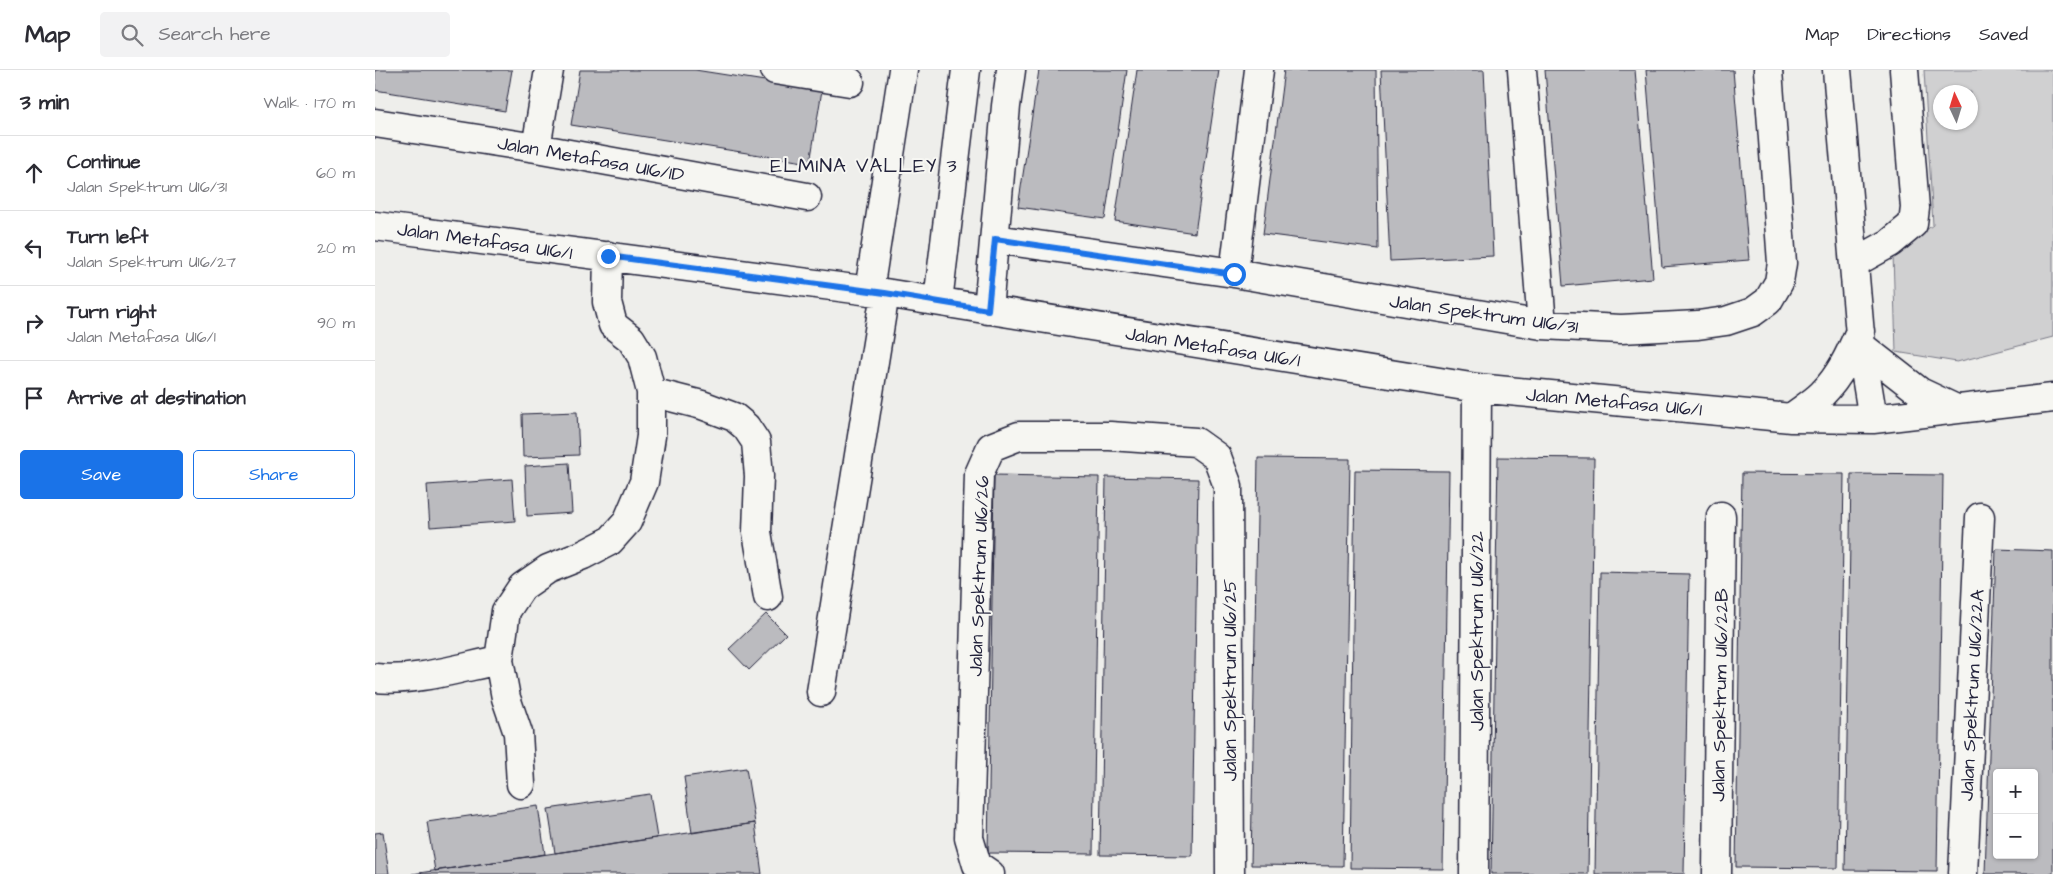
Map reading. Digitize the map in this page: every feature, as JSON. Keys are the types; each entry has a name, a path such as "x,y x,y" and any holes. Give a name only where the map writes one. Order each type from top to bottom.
{"street":[{"path":"536,148 549,70"},
{"path":"775,70 850,82"},
{"path":"821,692 877,292 903,70"},
{"path":"938,301 966,70"},
{"path":"988,310 1006,106 1011,70"},
{"path":"1234,274 1259,70"},
{"path":"1522,70 1542,325"},
{"name":"Jalan Spektrum U16/31","path":"995,239 1234,274 1542,325 1621,329 1698,325 1726,321 1753,312 1768,300 1779,282 1782,263 1768,70"},
{"path":"1837,70 1861,338 1873,419"},
{"path":"1854,263 1890,243 1913,224 1915,208 1904,70"},
{"name":"Jalan Metafasa U16/1D","path":"375,123 536,148 807,197"},
{"name":"Jalan Metafasa U16/1","path":"375,226 877,292 1477,388 1791,418 1873,419 2053,398"},
{"path":"521,784 518,733 507,698 499,660 506,611 522,587 548,569 583,555 610,541 627,522 644,482 651,436 651,392 641,357 631,339 613,324 607,302 608,256"},
{"path":"1861,338 1920,392 1956,409"},
{"path":"1791,418 1822,394 1838,375 1861,338"},
{"name":"Jalan Spektrum U16/22","path":"1474,874 1477,388"},
{"path":"651,392 702,405 733,417 747,427 756,442 759,476 757,532 768,597"},
{"name":"Jalan Spektrum U16/26","path":"990,874 977,865 969,838 979,474 991,447 1019,436 1111,436 1195,442 1217,458 1228,486"},
{"name":"Jalan Spektrum U16/25","path":"1228,486 1230,874"},
{"name":"Jalan Spektrum U16/22B","path":"1717,874 1721,516"},
{"name":"Jalan Spektrum U16/22A","path":"1963,874 1980,517"},
{"path":"375,678 394,680 499,660"}],"shaded area":[{"path":"1924,70 2053,70 2053,337 1957,362 1896,352 1893,254 1933,225"}],"building":[{"path":"375,70 512,70 505,111 375,90"},
{"path":"580,70 695,70 822,90 810,163 571,125"},
{"path":"1039,70 1127,70 1105,219 1018,207"},
{"path":"1137,70 1219,70 1195,233 1115,221"},
{"path":"1284,70 1376,70 1378,249 1263,234"},
{"path":"1381,70 1484,70 1493,256 1390,261"},
{"path":"1545,70 1635,70 1653,278 1563,286"},
{"path":"1646,70 1733,70 1749,260 1662,267"},
{"path":"577,412 579,455 523,457 522,414"},
{"path":"1498,457 1594,458 1588,874 1491,874"},
{"path":"1258,458 1350,459 1343,866 1251,865"},
{"path":"569,463 572,513 527,516 525,466"},
{"path":"1355,470 1449,471 1443,869 1350,868"},
{"path":"1742,473 1844,474 1838,868 1736,867"},
{"path":"1851,474 1943,475 1937,871 1845,870"},
{"path":"994,475 1099,477 1093,854 988,853"},
{"path":"1106,477 1198,479 1192,856 1100,855"},
{"path":"512,479 515,521 430,527 427,485"},
{"path":"1996,549 2053,551 2053,874 1985,874"},
{"path":"1600,572 1689,574 1684,874 1595,874"},
{"path":"766,614 786,634 749,670 729,649"},
{"path":"746,768 755,823 692,833 684,777"},
{"path":"650,794 657,838 555,853 548,809"},
{"path":"538,806 545,854 435,871 427,822"},
{"path":"755,823 762,874 412,874 555,853"},
{"path":"383,832 389,874 375,874 375,833"}],"district":[{"name":"ELMINA VALLEY 3","path":"864,165"}],"route":[{"path":"608,256 885,293 988,310 995,239 1234,274"}]}
